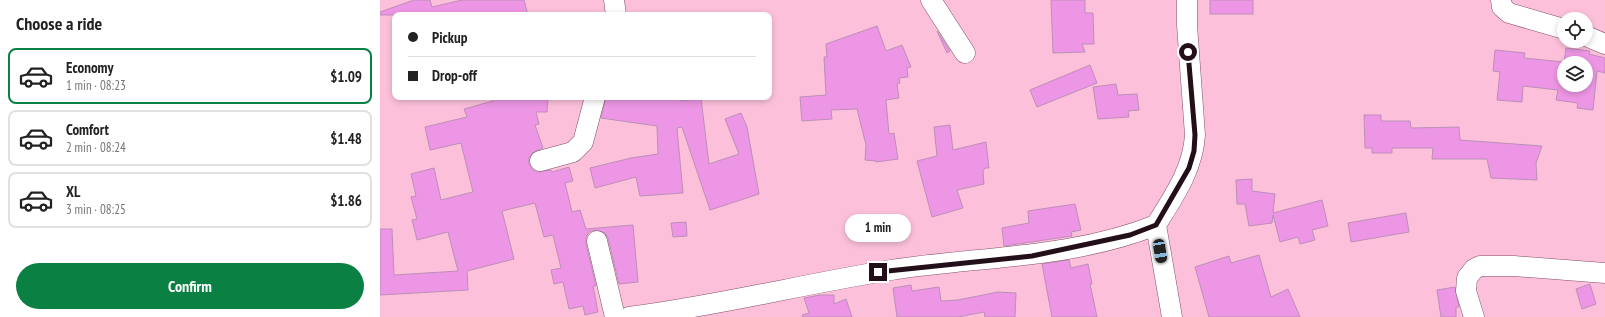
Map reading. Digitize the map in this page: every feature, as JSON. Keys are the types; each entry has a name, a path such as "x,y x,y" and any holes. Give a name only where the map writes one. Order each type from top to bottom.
{"street":[{"path":"614,0 616,12"},
{"path":"931,0 965,53"},
{"path":"629,317 649,316 892,270 1032,256 1130,235 1156,225 1189,168 1194,151 1195,135 1187,25 1187,0"},
{"path":"1501,0 1502,7 1509,13 1557,27"},
{"path":"1593,39 1605,44"},
{"path":"540,161 573,152 583,142 594,100"},
{"path":"1156,225 1172,317"},
{"path":"597,241 615,317"},
{"path":"1474,317 1466,291 1467,278 1474,269 1480,266 1514,266 1605,273"}],"building":[{"path":"414,0 430,0 432,7 462,0 524,0 527,12 392,12 392,15 380,15 380,12"},
{"path":"1051,0 1085,0 1085,13 1093,13 1094,44 1082,44 1085,52 1053,53"},
{"path":"1210,0 1253,0 1253,14 1210,14"},
{"path":"877,26 886,51 902,45 911,67 907,68 908,77 899,78 900,83 897,84 899,98 886,100 889,134 894,133 898,159 876,162 865,160 866,145 857,109 831,110 832,119 802,121 800,97 826,95 824,57 827,57 826,44"},
{"path":"937,31 950,51 947,53"},
{"path":"1566,48 1590,51 1589,54 1605,58 1605,73 1597,71 1593,110 1577,108 1578,103 1556,100 1558,92 1593,92 1593,56 1565,56"},
{"path":"1495,50 1525,53 1524,58 1557,61 1557,90 1523,86 1522,102 1497,100 1500,72 1493,71"},
{"path":"1090,65 1097,83 1037,107 1030,90"},
{"path":"1116,84 1118,95 1137,94 1139,110 1128,111 1129,117 1098,119 1093,87"},
{"path":"548,100 547,112 536,112 539,124 535,125 543,148 532,153 529,158 529,164 532,169 537,172 551,170 552,172 569,167 573,181 565,183 572,212 580,210 586,229 633,225 638,282 619,284 608,238 605,233 595,230 589,232 586,237 586,244 596,286 593,286 598,312 585,315 583,306 569,309 563,282 554,284 551,270 561,268 553,235 544,237 535,203 502,211 514,259 467,271 468,290 380,295 380,229 392,229 394,275 458,271 448,232 417,240 412,220 417,219 411,197 416,196 411,174 434,168 441,200 473,192 461,143 430,150 425,127 467,117 464,109 493,101"},
{"path":"605,100 701,100 709,164 739,154 725,119 741,113 747,127 759,194 710,210 682,127 677,128 683,193 640,196 636,177 595,188 590,168 631,158 658,154 657,126 601,118"},
{"path":"1364,115 1381,115 1381,121 1410,121 1411,128 1459,127 1460,140 1542,146 1536,163 1537,180 1491,178 1487,159 1432,159 1433,148 1392,148 1392,153 1372,153 1372,148 1365,148"},
{"path":"950,125 953,150 986,142 989,168 985,168 983,171 984,184 957,190 963,208 932,217 917,161 937,156 934,127"},
{"path":"1252,179 1252,191 1275,194 1273,213 1322,200 1328,226 1312,230 1315,240 1300,244 1298,237 1280,242 1273,215 1272,223 1249,226 1245,204 1237,204 1236,180"},
{"path":"1075,204 1081,230 1071,232 1072,236 1004,246 1002,228 1029,223 1028,211"},
{"path":"1406,213 1409,232 1351,242 1348,223"},
{"path":"686,222 687,236 673,237 671,223"},
{"path":"1259,255 1271,297 1288,289 1300,317 1209,317 1195,267 1229,256 1231,263"},
{"path":"1069,260 1071,268 1088,264 1092,284 1090,284 1097,317 1052,317 1042,264"},
{"path":"1590,284 1596,304 1582,309 1576,289"},
{"path":"911,285 912,291 939,287 941,301 958,300 998,292 1016,293 1015,317 985,317 984,312 958,317 897,317 893,288"},
{"path":"1455,287 1459,307 1456,307 1456,317 1441,317 1437,290"},
{"path":"820,295 834,295 834,304 846,299 852,317 803,317 802,315 809,313 804,298"}],"route":[{"path":"878,272 1032,256 1130,235 1156,225 1189,168 1194,151 1195,135 1188,52"}]}
